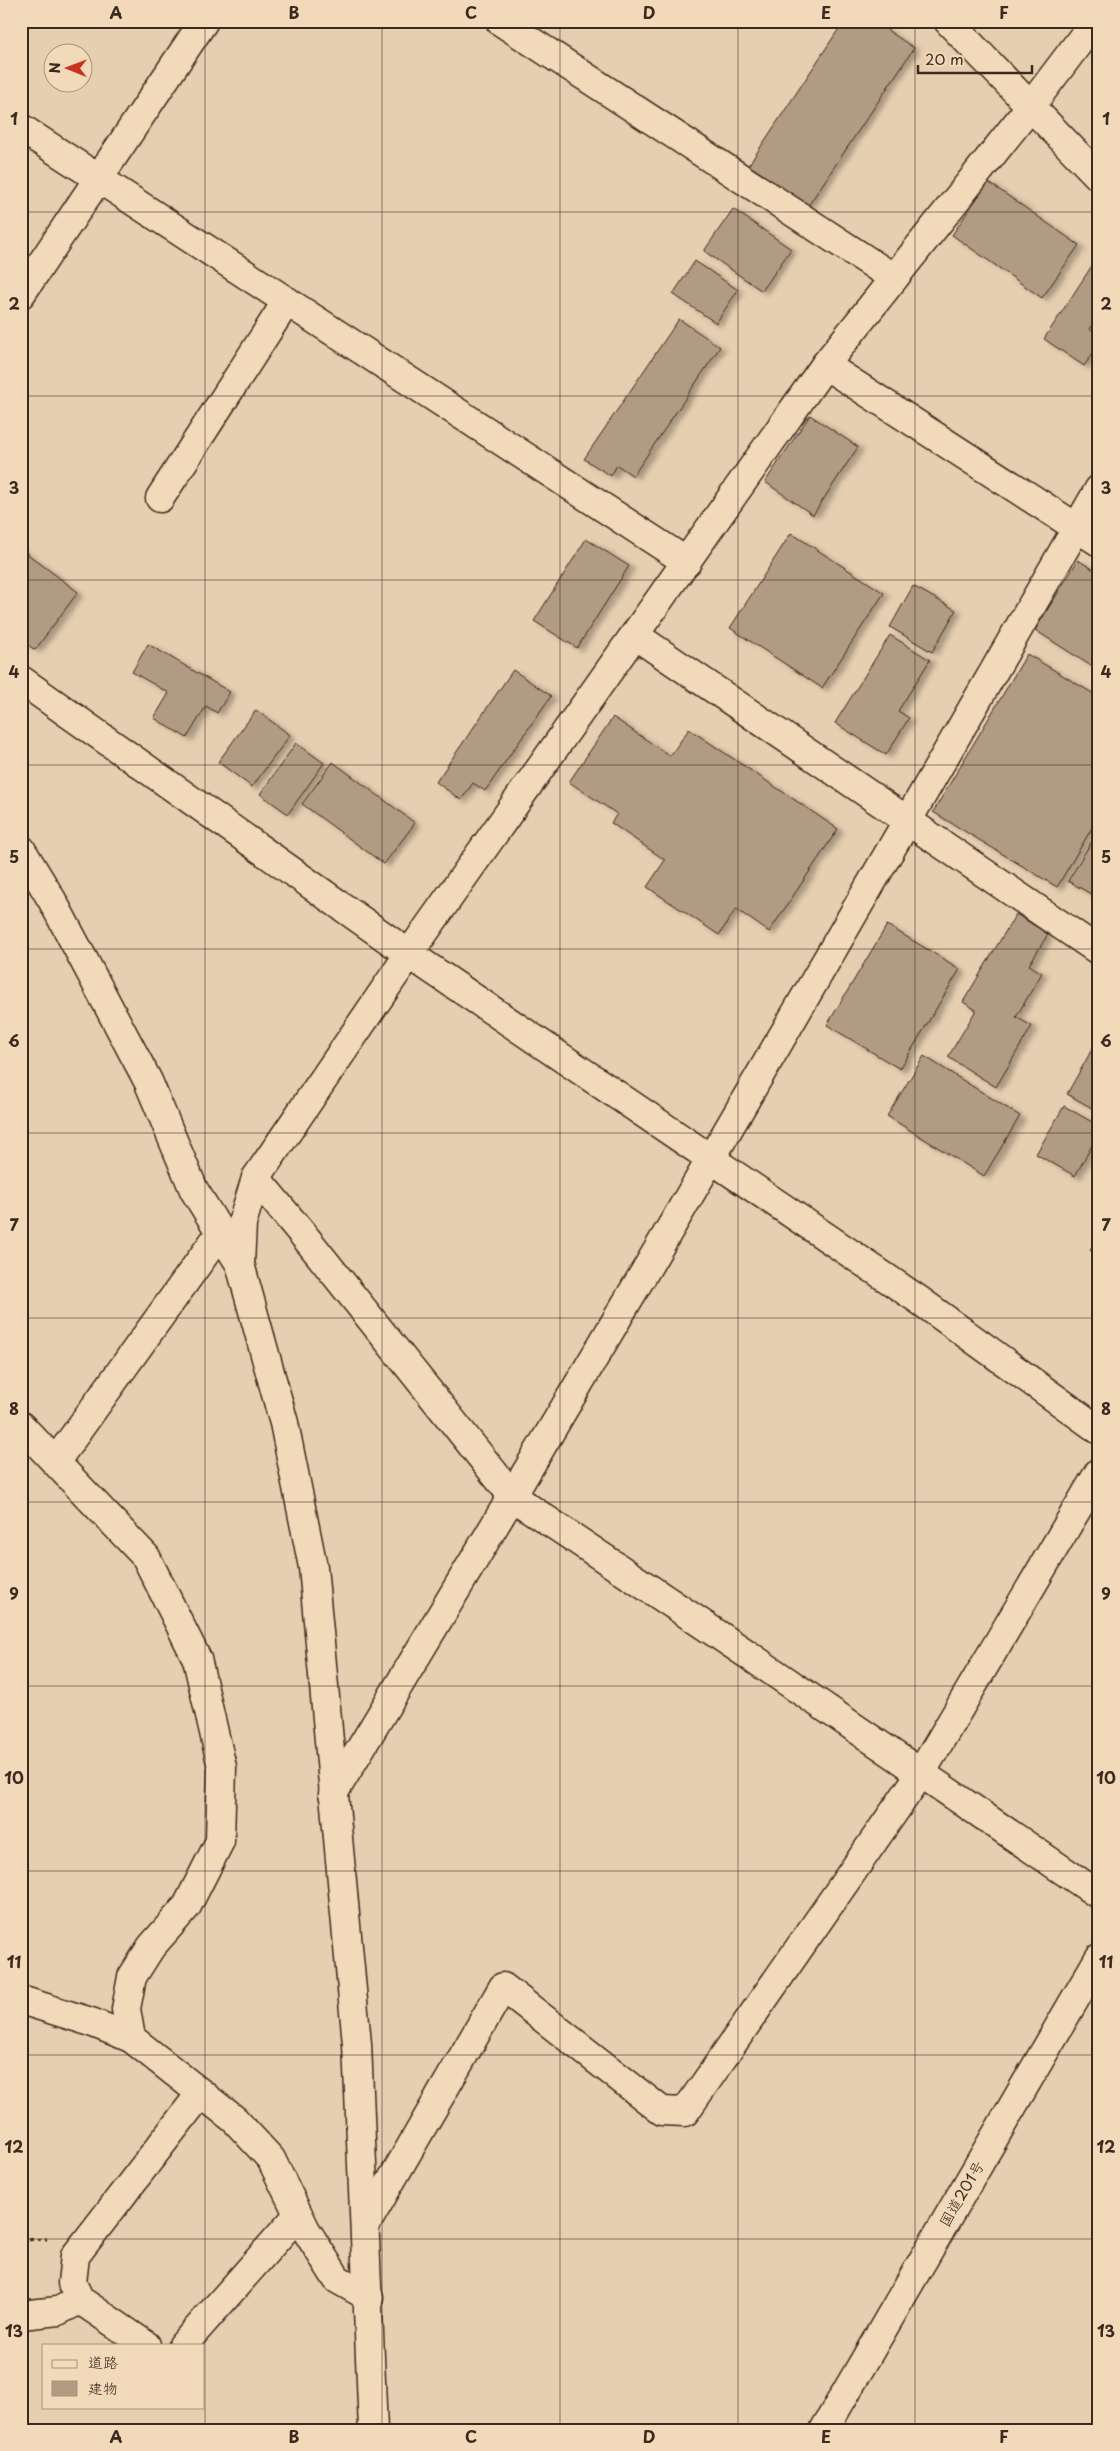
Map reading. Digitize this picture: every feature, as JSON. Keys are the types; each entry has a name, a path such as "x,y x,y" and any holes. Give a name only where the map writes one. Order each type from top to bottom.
{"main road":[{"path":"21,294 204,21"},
{"path":"500,21 894,278"},
{"path":"948,21 1036,99 1099,178"},
{"path":"240,1264 242,1222 256,1178 409,954 636,636 825,365 1036,99 1095,21"},
{"path":"21,128 688,562"},
{"path":"160,498 287,301"},
{"path":"825,365 1099,542"},
{"path":"333,1794 514,1498 712,1160 1099,489"},
{"path":"636,636 1099,952"},
{"path":"21,680 409,954 919,1300 1099,1430"},
{"path":"21,849 52,900 148,1081 194,1190 240,1264 284,1423 314,1568 357,2044 373,2430"},
{"path":"256,1178 514,1498 1099,1895"},
{"path":"56,1461 220,1233"},
{"path":"21,1426 146,1557 197,1659 222,1767 220,1841 187,1906 151,1947 132,1977 126,2009 132,2038"},
{"path":"365,2226 502,1988 662,2112 685,2112 921,1773 1099,1472"},
{"name":"国道201号","path":"824,2430 1099,1958"},
{"path":"21,2000 91,2022 132,2038 235,2120 270,2159 298,2215 338,2279 368,2297"},
{"path":"145,2344 80,2300 72,2283 75,2256 201,2094"},
{"path":"184,2344 298,2215"},
{"path":"21,2315 58,2311 80,2300"}],"building":[{"path":"844,21 874,21 914,48 808,206 748,166"},
{"path":"988,182 1079,245 1042,298 952,235"},
{"path":"733,209 791,249 762,291 704,251"},
{"path":"1099,255 1099,315 1089,329 1099,335 1099,344 1084,366 1044,339"},
{"path":"695,261 738,290 716,323 673,294"},
{"path":"679,319 720,347 633,476 617,465 611,476 584,459"},
{"path":"810,415 858,447 813,515 765,482"},
{"path":"791,533 884,593 822,688 730,628"},
{"path":"586,539 629,566 577,648 534,621"},
{"path":"21,549 78,592 35,650 21,640"},
{"path":"1078,560 1099,573 1099,609 1095,616 1099,618 1099,671 1035,630"},
{"path":"913,586 956,610 932,652 890,627"},
{"path":"890,635 930,660 898,711 909,718 886,755 835,723"},
{"path":"148,644 230,692 217,713 206,706 187,738 154,718 169,693 132,672"},
{"path":"1027,654 1099,697 1099,816 1057,887 933,812"},
{"path":"513,670 551,696 485,791 473,783 461,800 436,782"},
{"path":"256,710 290,735 252,787 218,762"},
{"path":"613,717 670,756 689,729 838,829 769,932 736,909 719,935 647,887 665,860 611,823 617,814 569,782"},
{"path":"296,743 324,763 288,814 260,794"},
{"path":"333,762 415,823 384,864 302,804"},
{"path":"1099,829 1099,898 1098,898 1068,881"},
{"path":"1016,914 1048,934 1029,965 1042,973 1016,1017 1032,1026 996,1087 948,1057 976,1010 963,1002"},
{"path":"887,925 960,969 900,1069 827,1025"},
{"path":"1099,1037 1099,1112 1067,1094"},
{"path":"924,1056 1020,1116 984,1176 887,1116"},
{"path":"1064,1106 1099,1126 1099,1133 1075,1176 1036,1154"},
{"path":"1099,1235 1099,1255 1090,1250"}]}
